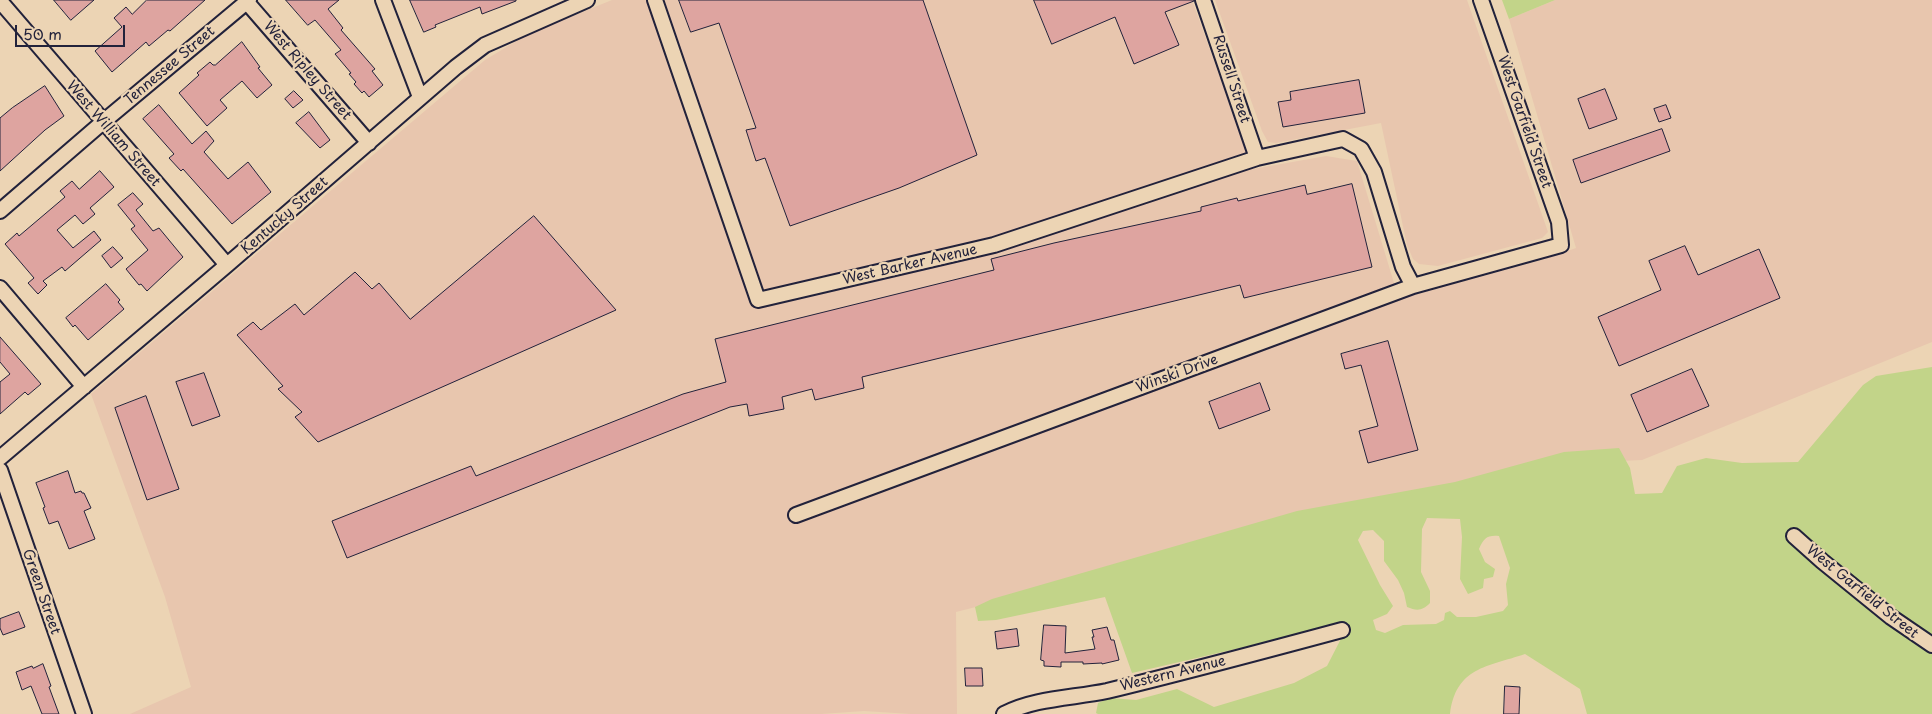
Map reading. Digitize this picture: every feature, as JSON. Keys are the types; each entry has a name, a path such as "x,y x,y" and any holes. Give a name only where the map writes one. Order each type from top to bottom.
{"street":[{"path":"384,0 420,97"},
{"name":"Kentucky Street","path":"0,458 370,143 420,97 486,44 587,0"},
{"name":"West Barker Avenue","path":"655,0 758,300 994,245 1257,158 1343,139 1361,148 1374,172 1403,266 1413,286"},
{"name":"Russell Street","path":"1203,0 1257,158"},
{"name":"West Garfield Street","path":"1481,0 1559,222 1561,245"},
{"name":"Tennessee Street","path":"0,211 247,1"},
{"name":"West Ripley Street","path":"247,1 370,143"},
{"name":"West William Street","path":"0,2 228,265"},
{"name":"Winski Drive","path":"796,515 1413,286 1561,245"},
{"path":"0,288 84,387"},
{"name":"Green Street","path":"0,470 84,714"},
{"name":"West Garfield Street","path":"1794,536 1891,617 1932,646"},
{"name":"Western Avenue","path":"1004,714 1018,707 1097,693 1195,670 1342,630"}],"shaded area":[{"path":"612,0 1192,0 1253,169 1326,156 1357,161 1394,283 1414,295 1545,259 1576,248 1509,19 1555,0 1932,0 1932,342 1642,460 1537,465 956,612 957,714 864,711 821,714 130,714 191,687 165,597 91,394 485,60 528,34"},
{"path":"1215,0 1467,0 1548,232 1542,238 1438,266 1419,264 1413,259 1407,245 1381,123 1276,143 1268,142 1262,131"}],"green space":[{"path":"1502,0 1555,0 1509,19"},
{"path":"1932,367 1932,714 1587,714 1580,689 1525,654 1486,666 1466,678 1453,698 1450,714 1098,714 1096,713 1098,703 1110,698 1136,700 1177,689 1214,707 1294,683 1327,666 1347,627 1335,626 1132,673 1105,597 996,620 978,621 975,607 992,599 1297,511 1455,482 1564,452 1619,448 1630,468 1635,494 1662,493 1677,466 1706,458 1742,463 1798,462 1863,385 1876,376","holes":["1427,518 1460,519 1462,537 1460,579 1468,594 1483,588 1484,579 1493,577 1495,569 1485,562 1479,549 1486,538 1499,536 1510,568 1506,584 1508,605 1503,611 1476,617 1457,617 1450,611 1445,613 1444,620 1436,624 1403,625 1385,633 1376,630 1373,620 1387,614 1393,606 1380,585 1358,540 1363,531 1373,530 1384,541 1384,561 1398,580 1404,593 1407,607 1419,610 1430,603 1430,591 1421,572 1422,529"]}],"building":[{"path":"54,0 94,0 71,20"},
{"path":"147,0 205,0 170,31 168,30 149,46 146,42 112,72 95,51 122,27 114,18 126,7 132,14"},
{"path":"286,0 339,0 328,9 343,28 341,30 375,69 372,71 383,85 369,97 364,91 362,93 354,84 356,82 349,74 351,73 335,54 341,50 315,20 308,25"},
{"path":"410,0 516,1 482,14 480,7 435,25 436,27 424,32"},
{"path":"679,0 923,0 977,155 899,188 790,226 765,158 756,161 746,130 756,128 719,23 691,32"},
{"path":"1034,0 1194,1 1165,12 1179,45 1134,64 1115,17 1052,44"},
{"path":"242,42 260,67 258,68 272,85 257,98 242,81 220,100 227,108 207,126 179,93 210,62 215,65"},
{"path":"1359,80 1365,113 1283,127 1278,102 1291,100 1290,92"},
{"path":"45,86 64,116 45,130 0,171 0,118"},
{"path":"1605,89 1617,119 1589,129 1578,99"},
{"path":"294,91 303,100 293,108 285,99"},
{"path":"159,105 192,144 206,131 214,141 204,152 228,179 248,162 271,192 232,224 183,169 181,171 169,158 174,154 143,119"},
{"path":"1666,105 1671,118 1659,122 1654,109"},
{"path":"309,112 330,140 320,148 296,123"},
{"path":"1662,129 1670,151 1581,183 1573,160"},
{"path":"100,171 114,187 90,208 95,214 83,224 75,215 57,230 73,248 94,231 101,240 65,271 62,267 43,281 47,285 38,294 28,283 34,278 5,244 17,233 19,236 65,197 60,191 72,181 79,189"},
{"path":"1352,184 1372,267 1244,298 1240,285 862,377 864,388 815,400 812,389 782,397 784,409 749,416 747,404 730,407 347,558 332,521 471,466 476,476 683,394 726,382 715,339 994,270 991,259 1054,243 1201,211 1201,207 1237,198 1238,201 1305,185 1307,194"},
{"path":"133,193 143,204 136,210 153,231 159,228 183,257 147,291 141,284 139,285 126,269 148,250 131,229 135,226 118,205"},
{"path":"534,216 616,310 318,442 295,417 302,412 278,389 283,386 237,335 253,322 261,330 295,304 304,315 355,272 372,289 379,283 410,319"},
{"path":"1685,246 1698,275 1759,249 1780,298 1619,366 1598,317 1661,290 1649,261"},
{"path":"113,247 123,258 111,268 102,256"},
{"path":"106,284 120,300 118,302 124,309 88,340 66,318"},
{"path":"0,337 41,384 28,395 25,392 0,414 0,382 10,374 0,362"},
{"path":"1388,341 1418,450 1368,463 1359,431 1378,426 1361,365 1345,369 1341,354"},
{"path":"1692,369 1709,406 1647,432 1631,395"},
{"path":"204,373 220,416 192,426 176,382"},
{"path":"1260,383 1270,410 1219,429 1209,402"},
{"path":"146,396 179,489 147,500 115,408"},
{"path":"68,471 75,493 81,491 84,493 91,508 84,511 95,539 69,549 58,521 49,524 36,483"},
{"path":"19,612 25,627 3,635 0,628 0,619"},
{"path":"1044,625 1066,626 1065,653 1095,649 1092,630 1107,627 1111,640 1114,640 1119,660 1102,664 1061,662 1061,667 1044,666 1044,661 1041,660"},
{"path":"1017,629 1019,646 997,649 995,632"},
{"path":"43,664 59,714 42,714 31,686 22,690 16,672"},
{"path":"965,668 982,668 983,686 966,686"},
{"path":"1505,686 1520,687 1519,714 1504,714"}]}
